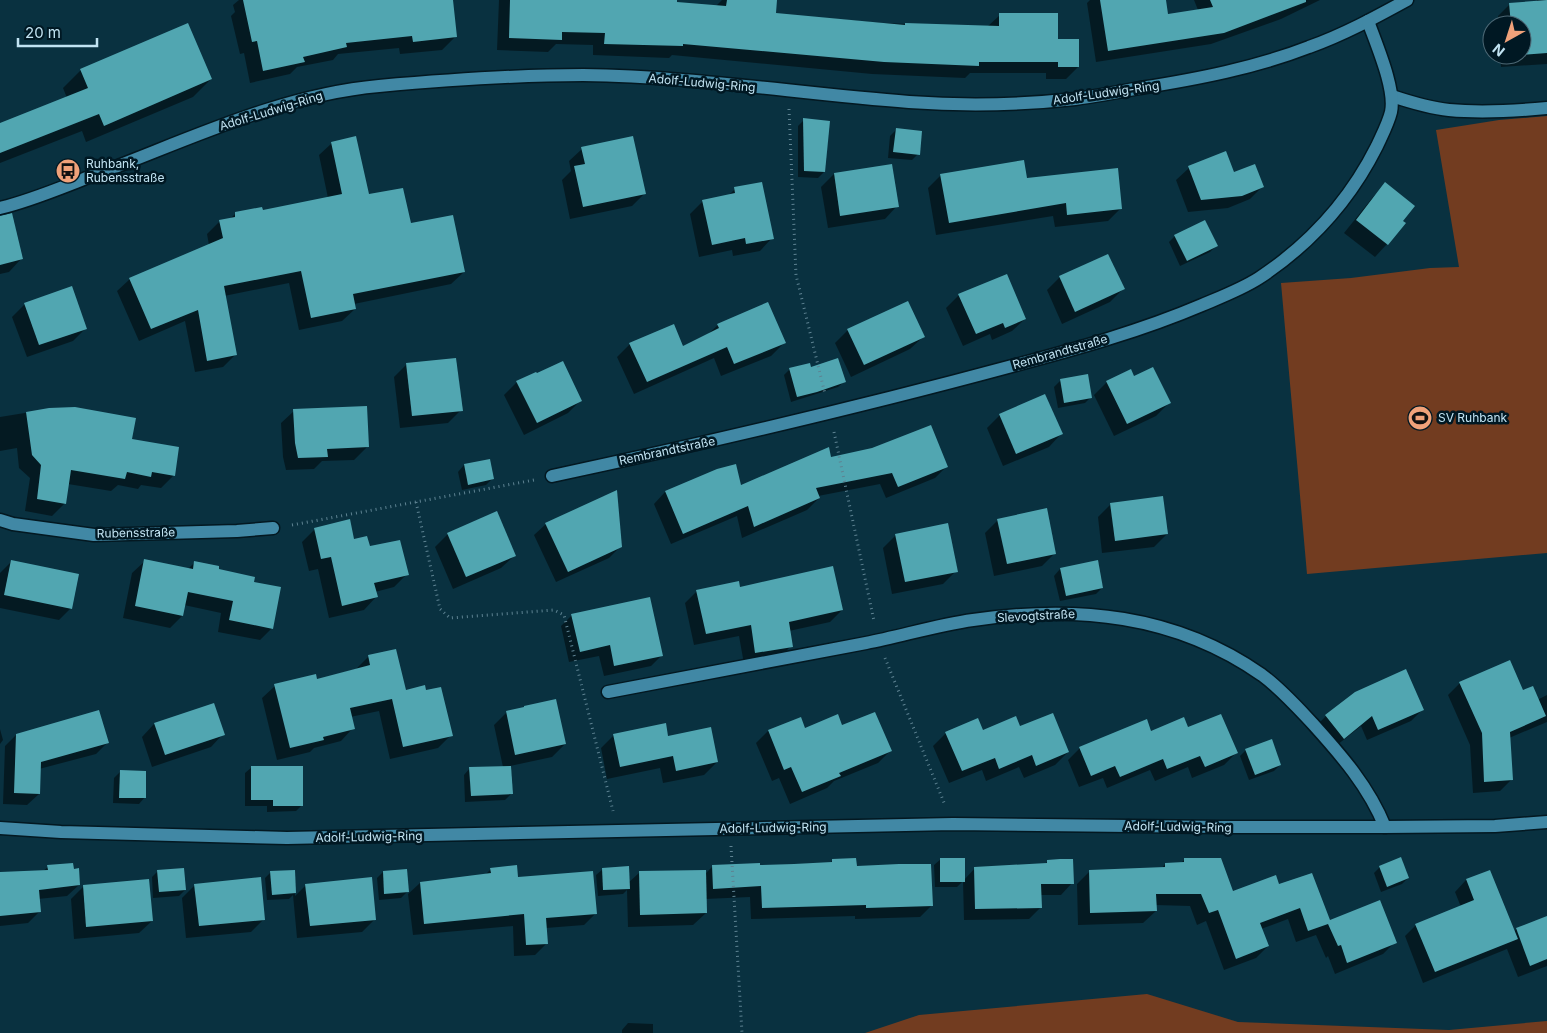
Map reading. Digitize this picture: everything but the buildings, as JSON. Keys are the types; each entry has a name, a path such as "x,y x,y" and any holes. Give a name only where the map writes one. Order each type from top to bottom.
{"street":[{"name":"Adolf-Ludwig-Ring","path":"0,208 55,190 248,116 307,98 375,86 514,77 583,75 675,80 788,92 912,102 995,105 1075,99 1230,72 1309,48 1368,21 1407,0"},
{"name":"Rembrandtstraße","path":"552,476 701,444 830,413 1037,359 1124,334 1174,317 1257,279 1291,254 1323,224 1347,196 1370,160 1383,132 1391,111 1392,96 1368,21"},
{"path":"1392,96 1417,104 1448,110 1492,111 1547,108"},
{"name":"Rubensstraße","path":"0,520 13,524 94,535 237,531 273,528"},
{"name":"Slevogtstraße","path":"608,692 972,620 1071,613 1112,616 1155,624 1191,637 1229,654 1264,676 1288,697 1365,787 1377,806 1385,827"},
{"name":"Adolf-Ludwig-Ring","path":"0,828 61,832 287,838 953,824 1385,827 1495,826 1547,822"}],"path":[{"path":"788,92 796,275 830,413 878,640 953,824"},
{"path":"273,528 552,476"},
{"path":"416,502 440,609 450,618 554,610 564,615 618,832"},
{"path":"730,829 742,1033"}],"shaded area":[{"name":"SV Ruhbank","path":"1547,116 1547,553 1307,574 1281,283 1351,278 1430,268 1459,267 1436,130 1499,120"},
{"path":"1147,994 1238,1022 1449,1030 1547,1021 1547,1033 865,1033 919,1015"}],"place":[{"name":"Ruhbank, Rubensstraße","path":"68,171"},
{"name":"SV Ruhbank","path":"1420,418"}]}
